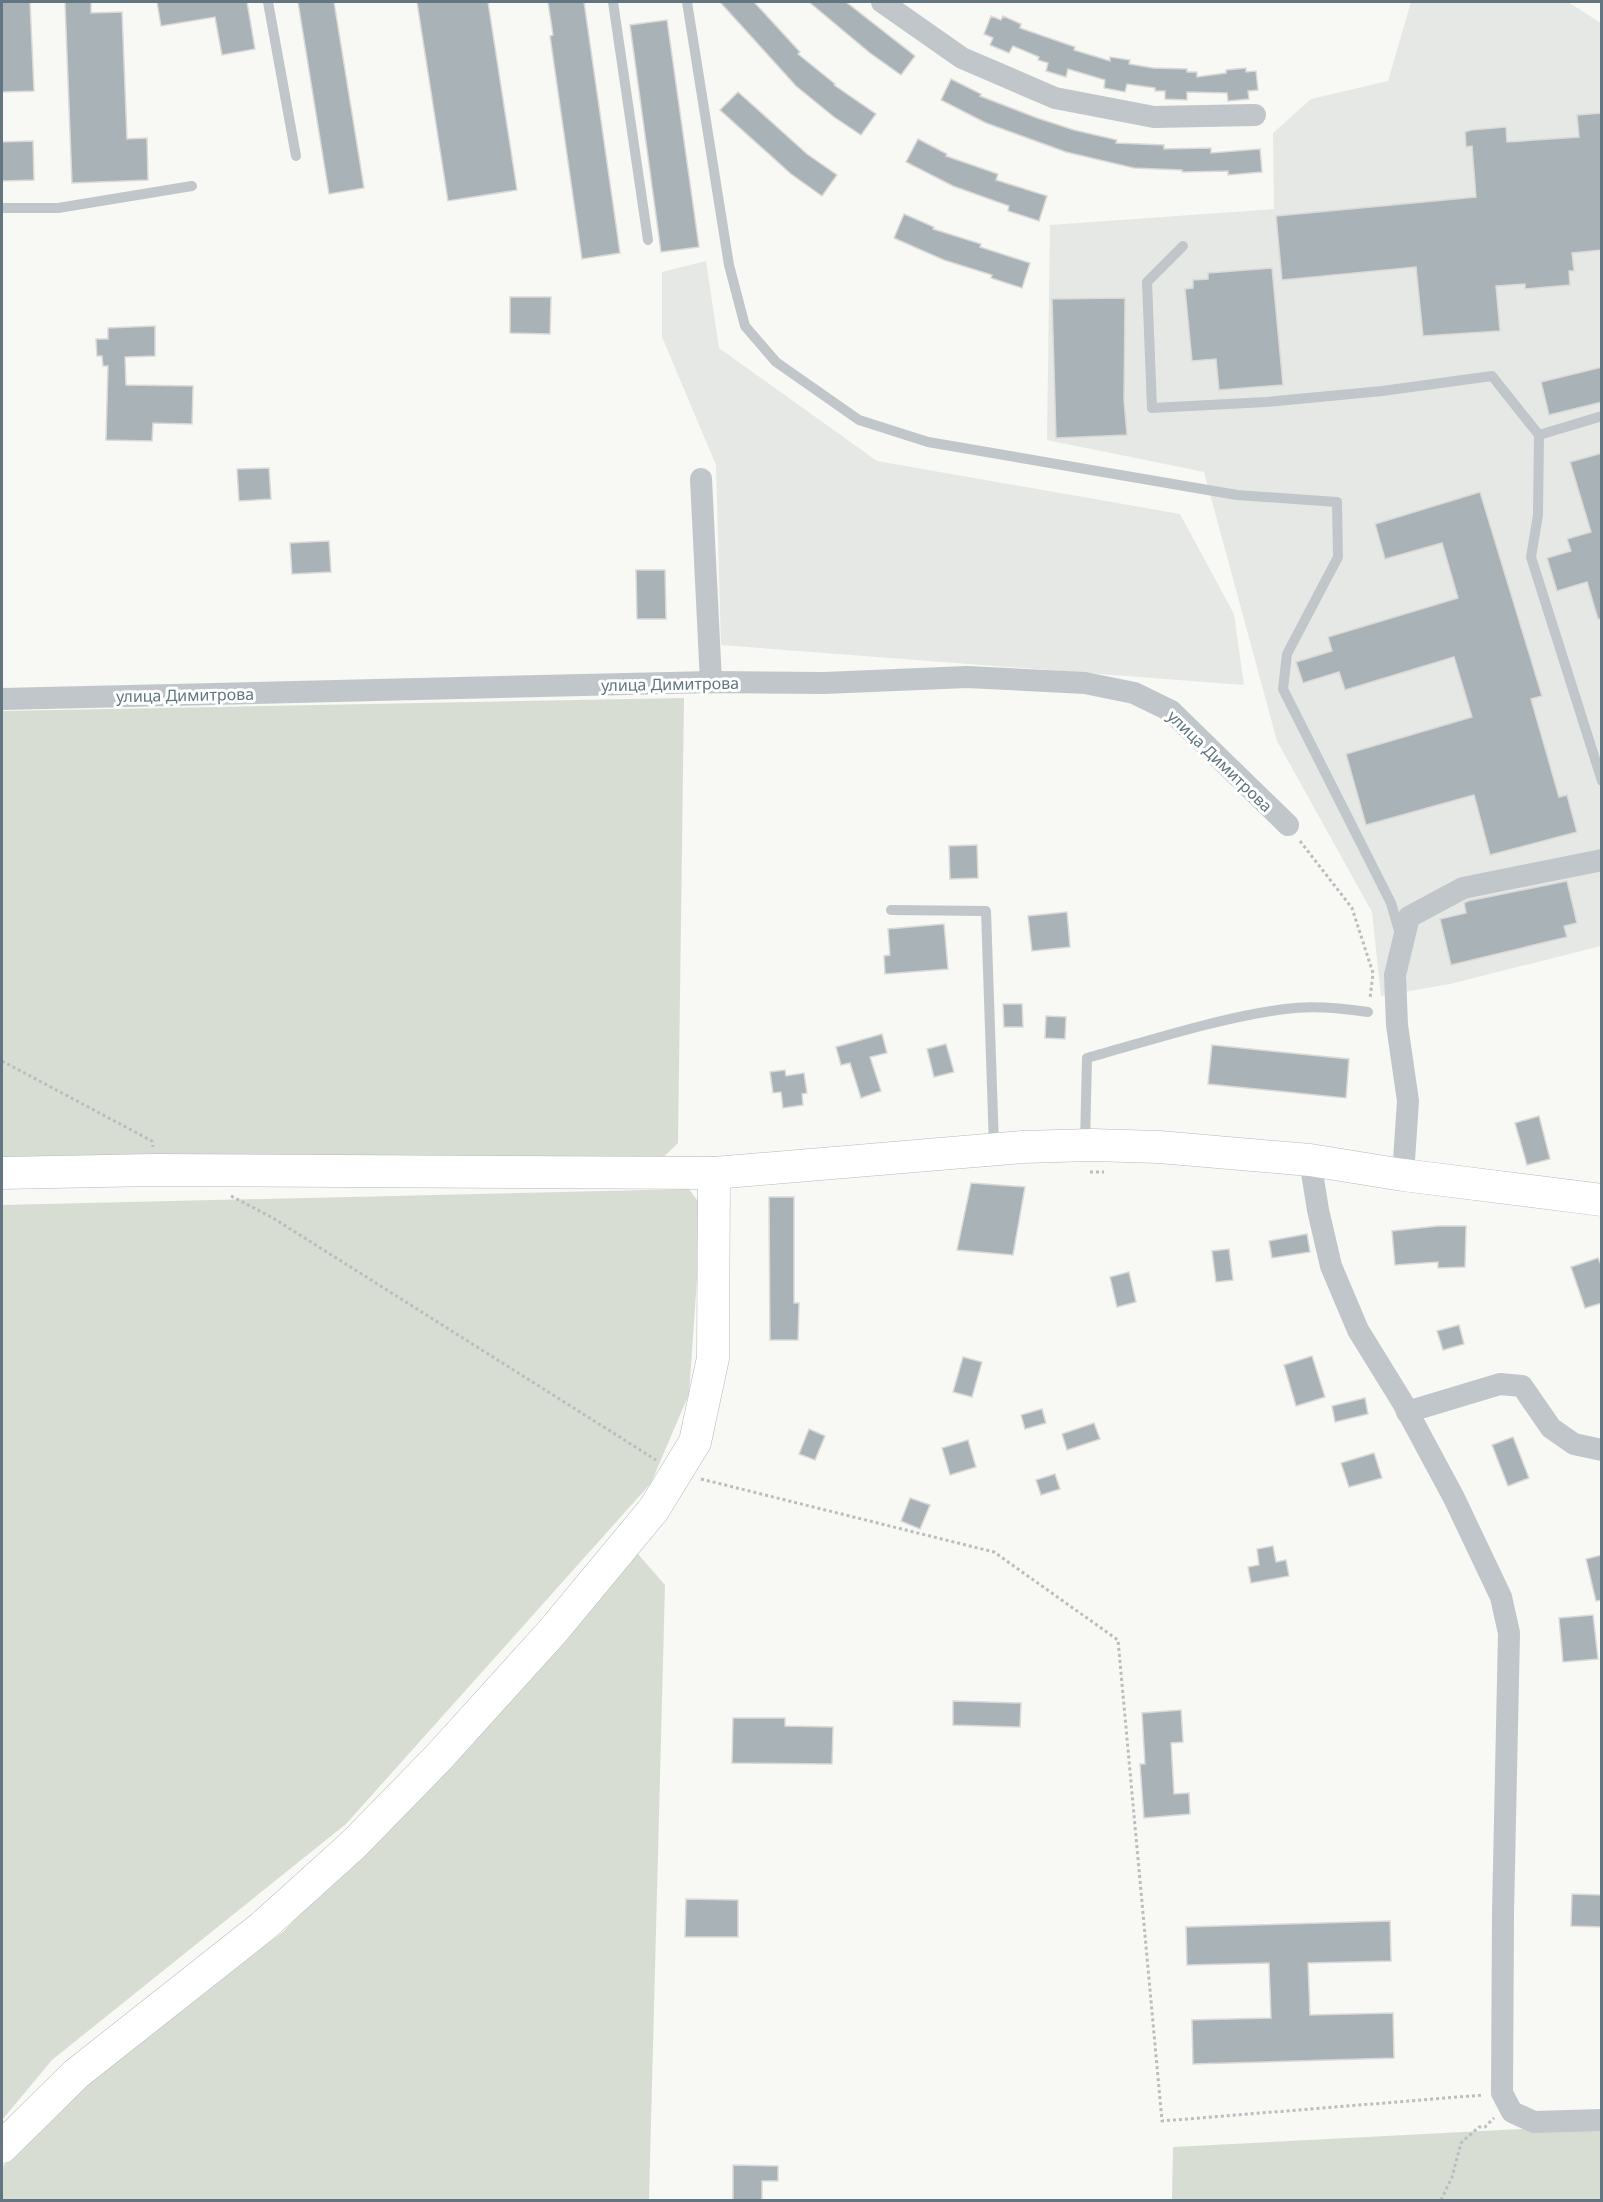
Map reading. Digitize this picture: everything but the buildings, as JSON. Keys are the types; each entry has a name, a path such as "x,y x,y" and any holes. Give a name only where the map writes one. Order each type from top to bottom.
{"main road":[{"path":"2,1173 154,1170 714,1173 994,1149 1087,1159 1159,1147 1310,1160 1403,1175 1602,1200"},
{"path":"2,2147 76,2074 262,1927 354,1844 438,1758 553,1631 654,1509 695,1442 713,1358 714,1173"}],"street":[{"path":"882,2 962,58 1054,98 1154,117 1255,115"},
{"path":"701,479 711,682"},
{"name":"улица Димитрова","path":"2,699 711,682 824,683 967,677 1085,683 1134,693 1171,711 1288,825"},
{"path":"1403,1175 1408,1101 1397,1025 1395,975 1409,916 1463,888 1602,860"},
{"path":"1310,1160 1318,1210 1331,1266 1358,1330 1407,1412 1454,1498 1500,1597 1509,1633 1502,2093 1512,2112 1534,2122 1602,2120"},
{"path":"1407,1412 1500,1384 1522,1386 1551,1428 1574,1444 1602,1450"}],"lane":[{"path":"268,2 296,156"},
{"path":"613,2 648,240"},
{"path":"687,2 729,265 745,326 776,362 859,420 928,442 1237,495 1337,502 1338,557 1287,654 1283,689 1391,903 1402,940"},
{"path":"2,208 58,208 192,186"},
{"path":"1183,246 1147,282 1152,408 1289,400 1382,391 1492,376 1539,435 1538,515 1531,557 1602,781"},
{"path":"1539,435 1602,416"},
{"path":"891,910 986,911 994,1149"},
{"path":"1087,1159 1087,1058 1223,1021 1287,1008 1343,1008 1368,1012"}],"path":[{"path":"1288,825 1352,908 1373,973 1368,1012"},
{"path":"2,1061 152,1141 154,1170"},
{"path":"1087,1159 1104,1172"},
{"path":"221,1191 273,1218 676,1473 994,1552 1118,1640 1162,2121 1502,2093 1494,2117 1485,2127 1479,2127 1461,2143 1452,2177 1441,2200"}],"shaded area":[{"path":"1411,2 1568,2 1601,23 1601,946 1450,984 1381,996 1372,912 1277,741 1204,472 1047,440 1050,225 1274,209 1273,133 1311,99 1388,81"},
{"path":"706,261 719,348 877,461 1180,514 1234,614 1244,685 721,645 716,465 662,337 662,272"},
{"path":"684,698 678,1143 650,1170 2,1162 2,711"},
{"path":"689,1189 702,1207 689,1394 651,1483 346,1824 52,2060 2,2120 2,1205"},
{"path":"638,1554 665,1585 649,2200 2,2200 2,2167 89,2081 284,1931"},
{"path":"1601,2125 1601,2200 1172,2200 1173,2147"}]}
